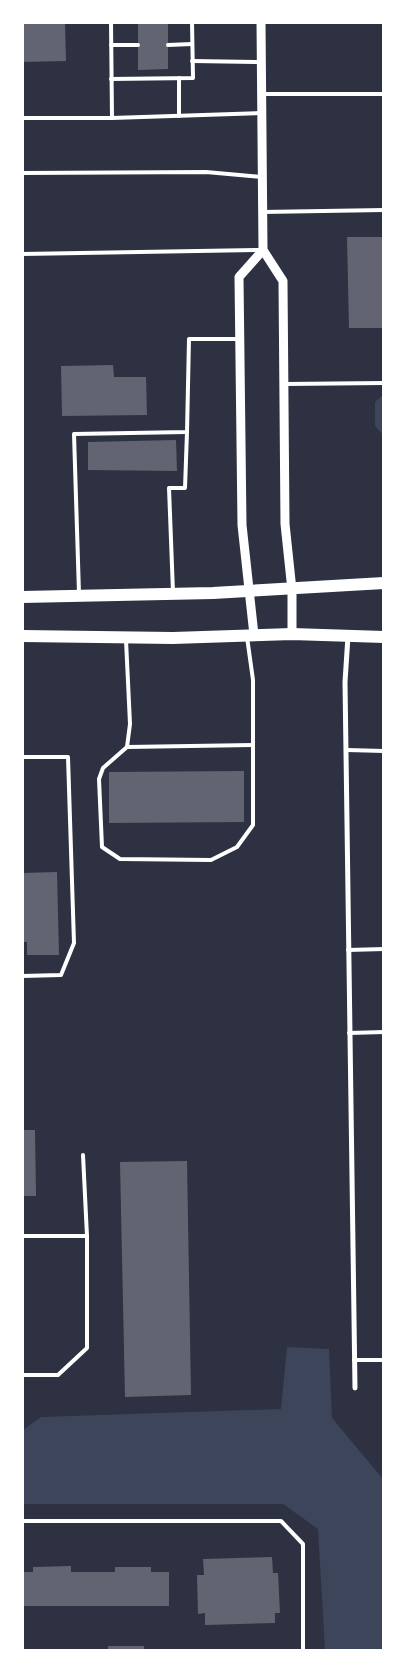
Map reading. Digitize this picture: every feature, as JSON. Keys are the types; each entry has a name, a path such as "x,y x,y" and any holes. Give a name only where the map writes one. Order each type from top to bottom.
{"main road":[{"path":"22,597 79,598 249,590 292,590 384,583"},
{"path":"22,636 173,638 292,634 384,637"}],"street":[{"path":"261,22 263,250 283,281 285,524 292,590 292,634"},
{"path":"250,635 249,590 242,525 239,277 263,250"},
{"path":"348,636 345,682 355,1388"}],"lane":[{"path":"112,22 112,118"},
{"path":"111,78 193,78 192,22"},
{"path":"111,44 138,44"},
{"path":"168,44 192,44"},
{"path":"192,61 261,62"},
{"path":"179,78 179,116"},
{"path":"262,94 384,94"},
{"path":"22,118 112,118 261,113"},
{"path":"22,173 206,172 261,177"},
{"path":"262,212 384,210"},
{"path":"22,254 263,250"},
{"path":"173,594 169,488 185,488 188,339 240,339"},
{"path":"285,384 384,382"},
{"path":"79,598 74,434 187,432"},
{"path":"250,635 253,680 253,745 253,826 238,847 211,860 120,859 102,847 99,779 103,768 127,747 253,745"},
{"path":"126,636 130,724 127,747"},
{"path":"347,750 384,751"},
{"path":"22,757 68,757 74,943 61,975 22,976"},
{"path":"348,950 384,949"},
{"path":"349,1033 384,1032"},
{"path":"22,1375 58,1374 87,1348 87,1236 82,1155"},
{"path":"22,1236 87,1236"},
{"path":"354,1360 384,1360"},
{"path":"22,1521 280,1521 303,1544 303,1650"}],"shaded area":[{"path":"383,395 384,435 375,426 375,402"},
{"path":"287,1347 329,1349 332,1418 383,1479 383,1650 325,1650 318,1529 283,1504 23,1504 23,1430 41,1417 281,1409"}],"building":[{"path":"22,22 65,22 66,61 22,62"},
{"path":"138,22 168,22 168,69 138,70"},
{"path":"347,237 384,237 384,328 349,328"},
{"path":"113,365 114,377 146,377 147,415 62,416 61,366"},
{"path":"176,440 177,471 88,470 88,442"},
{"path":"244,771 244,822 109,823 109,772"},
{"path":"57,872 59,955 27,955 27,942 22,942 22,873"},
{"path":"22,1130 35,1130 36,1196 22,1196"},
{"path":"187,1161 191,1395 125,1397 120,1162"},
{"path":"272,1557 273,1573 278,1573 280,1613 275,1613 275,1623 205,1625 205,1613 198,1614 197,1575 204,1575 203,1559"},
{"path":"71,1566 71,1572 115,1572 115,1567 151,1567 151,1572 169,1572 169,1606 22,1606 22,1572 33,1572 33,1567"},
{"path":"108,1646 144,1646 144,1650 108,1650"}]}
